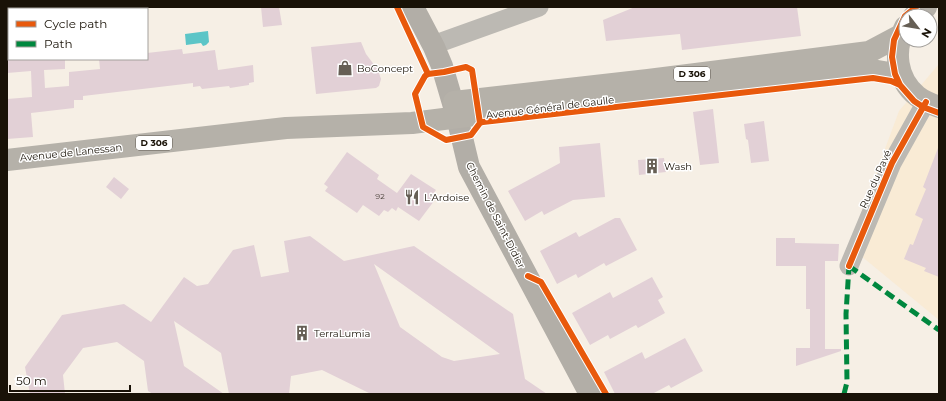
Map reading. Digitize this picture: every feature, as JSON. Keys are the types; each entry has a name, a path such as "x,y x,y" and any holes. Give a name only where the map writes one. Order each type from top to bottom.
{"main road":[{"name":"Avenue Général de Gaulle","path":"301,127 410,109 455,110 482,107 648,80 869,52 898,34"},
{"path":"898,48 898,62 901,75 908,87 916,95 932,104"},
{"name":"Avenue Général de Gaulle","path":"482,107 554,105 872,70 901,75"},
{"name":"Avenue Général de Gaulle","path":"301,127 412,123 455,110"},
{"name":"Avenue de Lanessan","path":"7,160 301,127"}],"street":[{"name":"Chemin de Saint-Didier","path":"413,7 442,66 469,167 590,394"},
{"path":"433,45 539,7"},
{"name":"Rue du Pavé","path":"849,266 892,163 932,104"}],"shaded area":[{"path":"939,64 939,320 849,246 899,111"}],"water":[{"path":"208,31 209,42 206,45 203,46 201,43 186,45 185,34"}],"building":[{"path":"261,7 279,7 282,25 263,27"},
{"path":"635,7 797,7 801,36 682,50 680,34 606,41 603,20"},
{"name":"BoConcept","path":"361,42 366,54 378,70 381,79 379,86 376,88 316,94 311,47"},
{"path":"182,49 183,54 215,50 218,70 253,65 254,82 249,83 249,85 230,88 229,86 202,89 200,86 193,87 193,83 83,96 83,100 74,100 74,108 31,113 33,137 7,139 7,99 32,97 31,71 7,73 7,59 65,60 65,69 44,70 45,88 69,86 69,72 100,69 99,60 148,60 148,53"},
{"path":"713,109 719,163 700,165 693,112"},
{"path":"764,121 769,161 751,163 744,124"},
{"path":"600,143 605,197 573,200 544,215 542,211 525,221 508,191 560,163 559,147"},
{"path":"938,148 939,277 924,271 926,268 904,259 910,244 913,245 923,219 915,215 926,189 923,187"},
{"path":"347,152 379,175 377,179 397,193 411,174 436,190 433,194 437,197 419,221 398,207 396,211 392,208 388,212 384,210 379,216 363,205 357,213 325,191 328,187 324,184"},
{"name":"Wash","path":"664,158 666,172 639,175 638,160"},
{"path":"114,177 129,189 121,199 106,187"},
{"path":"615,218 620,218 637,250 606,266 604,263 578,278 576,274 557,284 540,251 576,232 579,237"},
{"path":"310,236 344,261 414,246 513,314 525,379 547,394 371,394 322,370 291,376 289,394 229,394 221,353 174,321 184,366 224,394 153,394 148,391 144,361 117,342 83,348 63,375 65,394 30,394 25,367 62,315 124,304 151,322 184,277 197,286 208,284 233,250 254,245 261,277 289,272 284,241","holes":["374,264 500,354 454,361 442,357 400,327"]},
{"path":"776,238 795,238 795,243 839,244 838,261 825,261 825,349 841,349 841,351 796,366 796,348 810,348 810,309 806,309 806,266 776,266"},
{"path":"652,277 663,297 658,300 665,313 638,328 636,325 610,339 608,335 590,345 572,313 610,292 613,298"},
{"path":"685,338 703,371 671,388 669,385 652,394 615,394 604,372 642,352 645,359"}],"marked path":[{"path":"849,266 939,330"},
{"path":"844,394 847,382 846,314 849,266"}],"cycle path":[{"path":"397,7 428,74"},
{"path":"916,7 905,16 894,40 892,57 895,74 900,85 914,101 923,107 939,113"},
{"path":"480,123 472,70 466,67 428,74 425,76 415,94 423,127 446,140 471,135 480,123 483,122 873,78 891,81 900,85"},
{"path":"849,266 892,163 926,102"},
{"path":"528,276 541,282 606,394"}],"place":[{"name":"BoConcept","path":"345,68"},
{"name":"Wash","path":"652,166"},
{"name":"L'Ardoise","path":"412,197"},
{"name":"TerraLumia","path":"302,333"}]}
